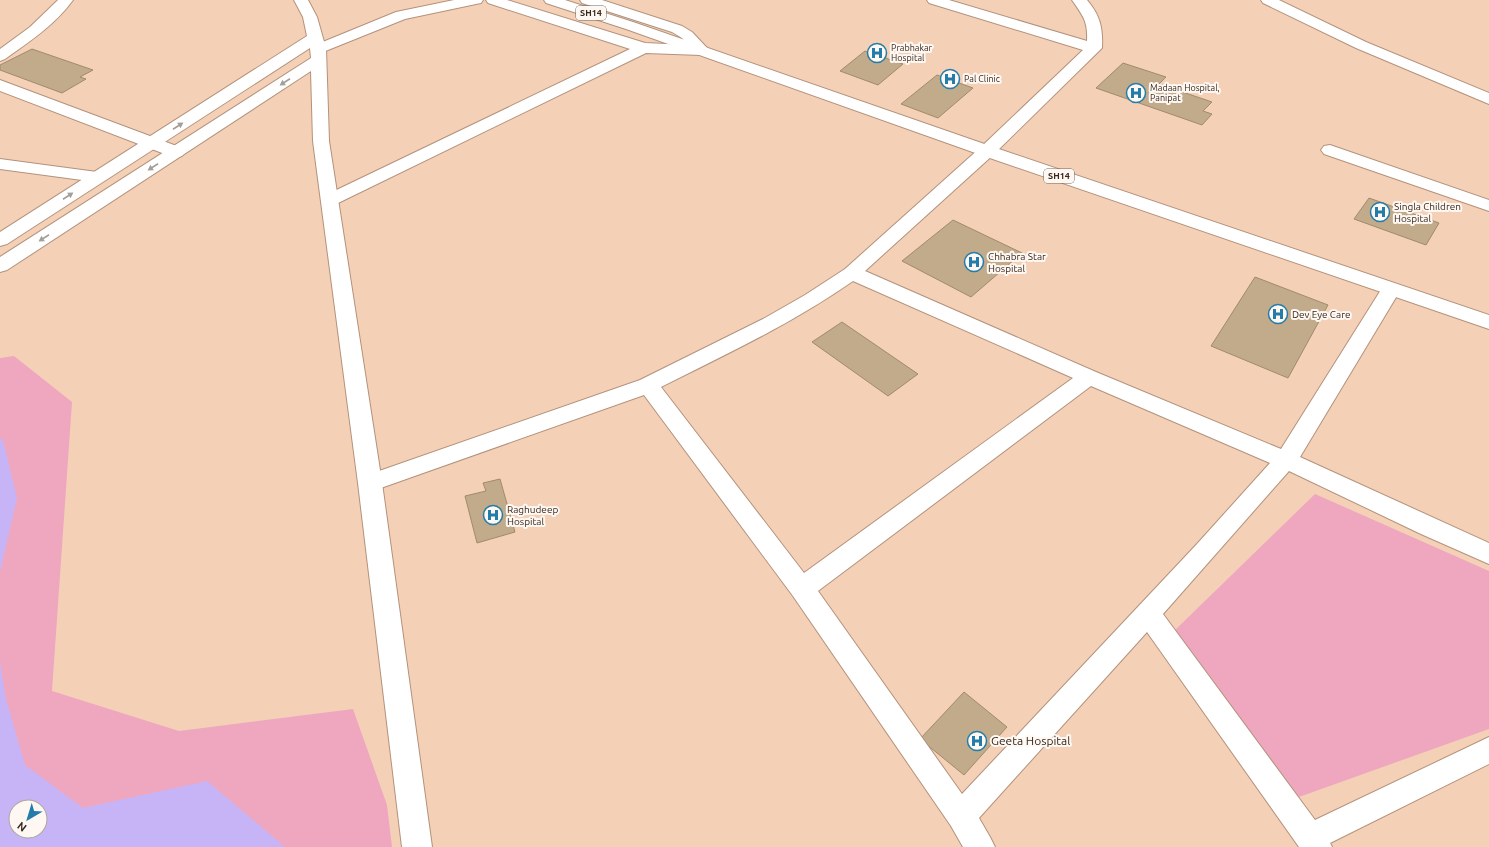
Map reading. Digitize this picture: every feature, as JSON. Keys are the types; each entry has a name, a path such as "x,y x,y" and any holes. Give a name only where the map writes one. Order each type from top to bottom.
{"street":[{"path":"0,56 31,35 49,19 66,0"},
{"path":"301,0 310,17 317,49 321,141 370,483 417,847"},
{"path":"0,240 152,143 317,49 401,15 476,0"},
{"path":"493,0 644,48 700,50"},
{"name":"SH14","path":"551,0 631,26 987,151 1489,322"},
{"path":"587,0 677,29 687,35 700,50"},
{"path":"934,0 1094,48"},
{"path":"370,483 648,385 770,324 812,300 852,273 987,151 1094,48 1095,28 1090,12 1079,0"},
{"path":"1268,0 1361,45 1489,98"},
{"path":"330,200 492,123 644,48"},
{"path":"0,266 176,152 317,49"},
{"path":"0,85 176,152"},
{"path":"1330,150 1489,206"},
{"path":"0,164 97,177"},
{"path":"852,273 1089,377 1286,460 1489,554"},
{"path":"961,816 1148,613 1286,460 1391,289"},
{"path":"802,589 1089,377"},
{"path":"648,385 802,589 961,816 980,847"},
{"path":"1148,613 1314,842 1489,750"}],"shaded area":[{"path":"14,356 72,402 52,691 179,731 353,709 387,805 392,847 0,847 0,358"},
{"path":"0,439 3,440 17,498 0,572"},
{"path":"1315,494 1489,571 1489,729 1299,797 1171,634"},
{"path":"0,662 6,699 25,765 83,808 207,781 285,847 0,847"}],"building":[{"path":"32,49 93,70 80,77 86,79 62,93 0,70 0,65"},
{"path":"865,51 903,64 878,85 840,71"},
{"path":"1123,63 1166,77 1159,84 1212,102 1203,111 1212,114 1202,125 1096,88"},
{"path":"937,75 973,88 938,118 901,104"},
{"path":"1369,198 1439,223 1426,245 1354,219"},
{"path":"953,220 1022,253 971,297 902,261"},
{"path":"1255,277 1328,305 1288,378 1211,346"},
{"path":"842,322 918,374 888,396 812,342"},
{"path":"500,479 515,532 477,543 465,496 486,491 483,483"},
{"path":"964,692 1007,727 964,775 920,739"}],"place":[{"name":"Prabhakar Hospital","path":"877,53"},
{"name":"Pal Clinic","path":"950,79"},
{"name":"Madaan Hospital, Panipat","path":"1136,93"},
{"name":"Singla Children Hospital","path":"1380,212"},
{"name":"Chhabra Star Hospital","path":"974,262"},
{"name":"Dev Eye Care","path":"1278,314"},
{"name":"Raghudeep Hospital","path":"493,515"},
{"name":"Geeta Hospital","path":"977,741"}]}
